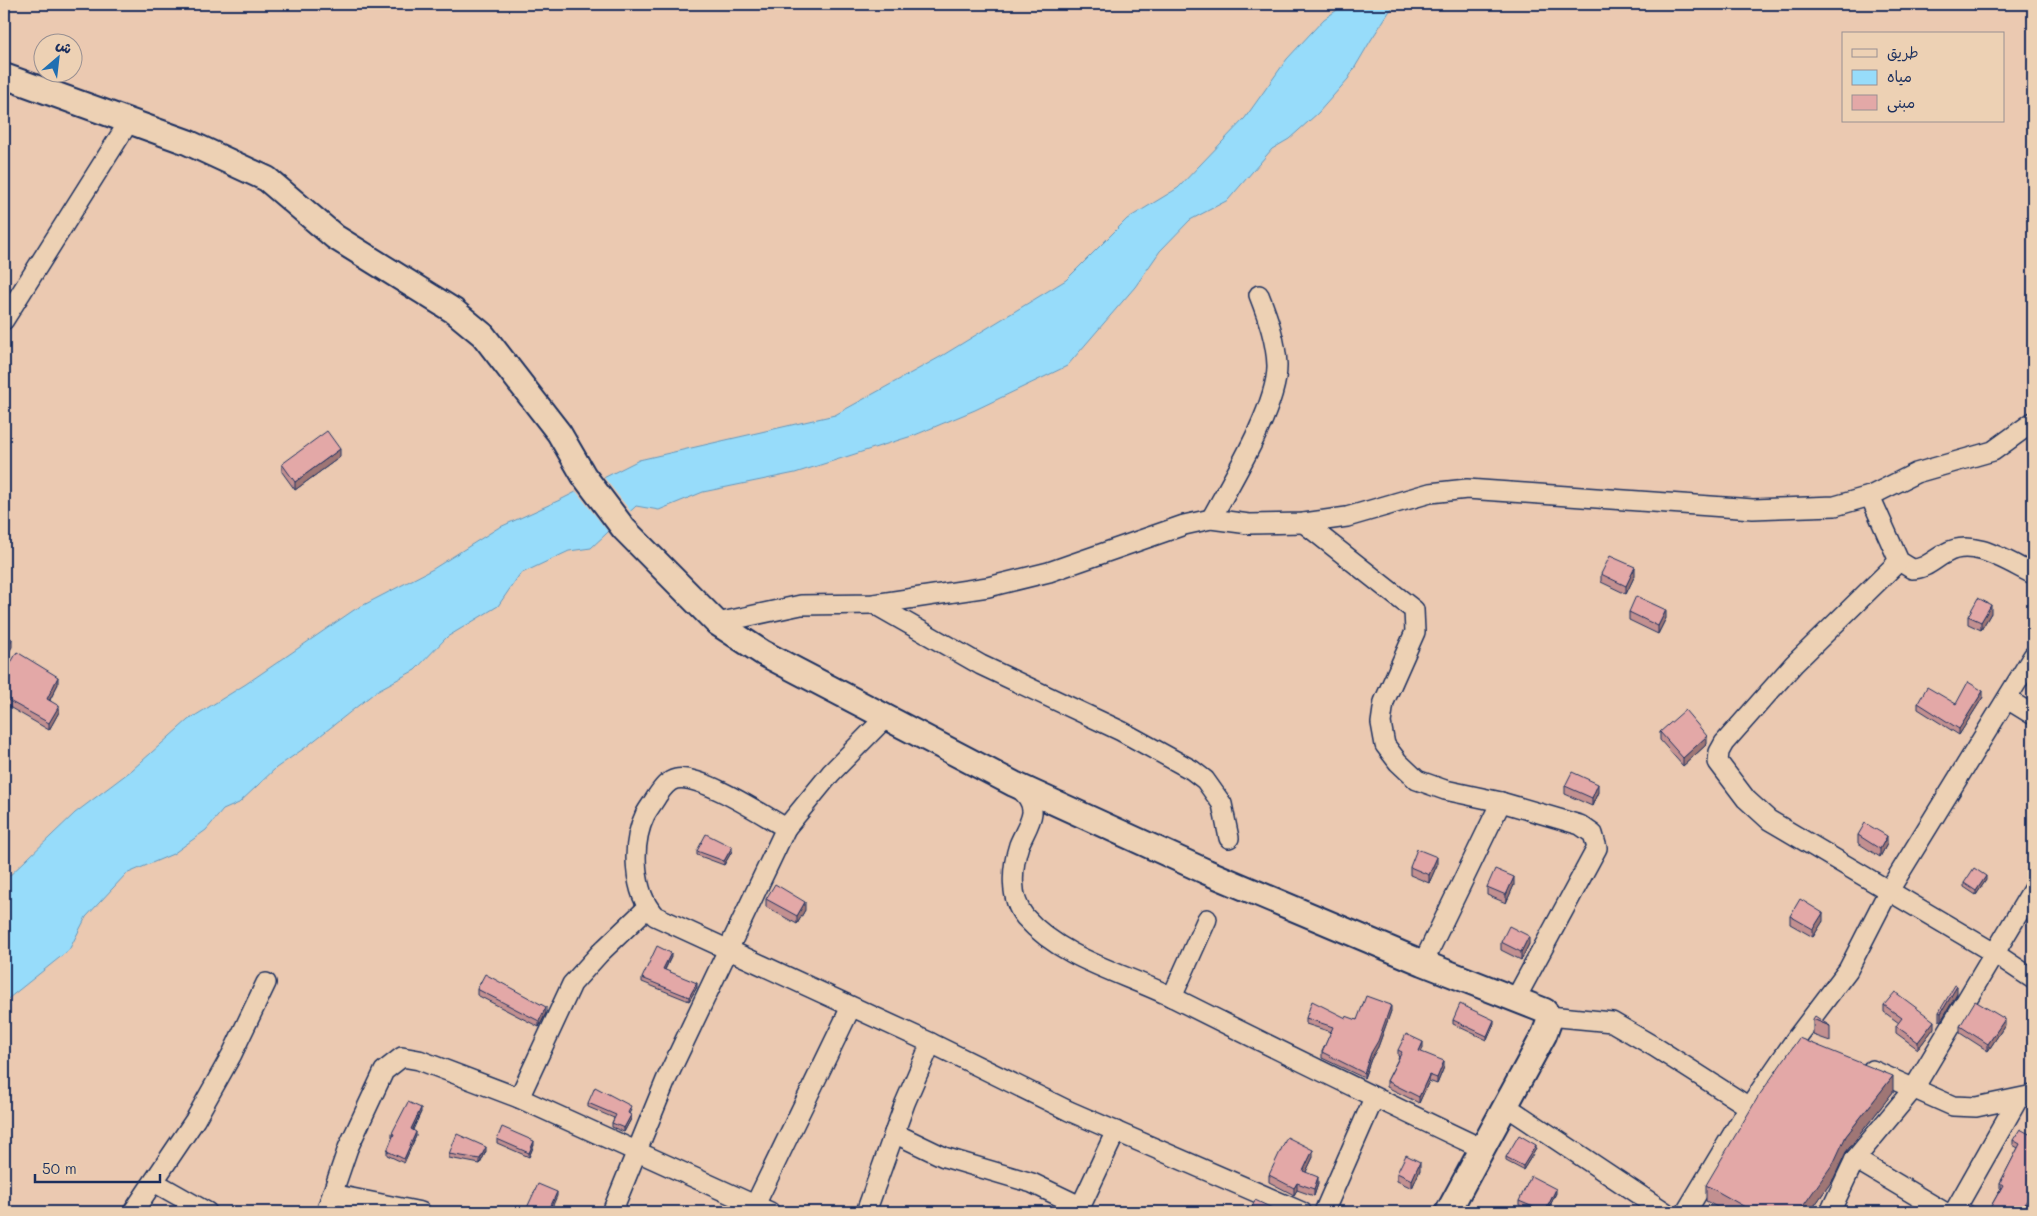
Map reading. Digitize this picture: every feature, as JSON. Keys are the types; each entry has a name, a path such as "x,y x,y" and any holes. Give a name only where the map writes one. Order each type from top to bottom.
{"street":[{"path":"4,76 187,142 267,179 335,237 454,311 483,335 558,433 584,476 624,529 717,623 812,680 887,716 1014,784 1206,872 1423,963 1516,998 1542,1009 1549,1016 1612,1022 1749,1107"},
{"path":"4,320 130,120"},
{"path":"1211,519 1256,436 1274,387 1277,367 1275,346 1259,295"},
{"path":"717,623 801,605 874,604 988,587 1050,572 1184,525 1211,519 1250,524 1304,523 1347,517 1430,493 1467,489 1753,510 1836,506 1870,496 1916,473 1994,451 2033,422"},
{"path":"1870,496 1900,561 1912,569 1918,569 1948,551 1965,547 1985,551 2033,574"},
{"path":"1304,523 1414,610 1415,632 1384,702 1381,723 1385,745 1398,762 1417,780 1445,790 1501,802 1580,825 1593,834 1597,848 1516,998"},
{"path":"1900,561 1794,664 1724,743 1719,752 1718,762 1746,799 1769,820 2033,978"},
{"path":"874,604 981,665 1121,731 1192,770 1205,780 1222,804 1229,838"},
{"path":"1686,1212 1749,1107 1803,1042 1848,970 1888,892 2033,656"},
{"path":"2007,699 2033,715"},
{"path":"612,1212 666,1080 786,828 831,773 887,716"},
{"path":"786,828 701,782 676,779 665,785 644,816 636,851 640,894 647,908 655,916 931,1043 1069,1111 1302,1212"},
{"path":"1014,784 1028,796 1032,813 1019,847 1013,889 1024,915 1041,934 1066,950 1172,997 1374,1098 1483,1149"},
{"path":"1423,963 1501,802"},
{"path":"1830,1212 1855,1159 1914,1088 2033,889"},
{"path":"518,1098 572,984 600,953 647,908"},
{"path":"1172,997 1207,920"},
{"path":"133,1212 195,1120 232,1054 266,983"},
{"path":"421,1212 329,1203 348,1148 384,1071 402,1057 419,1060 518,1098 763,1209 851,1007"},
{"path":"1452,1210 1544,1035 1549,1022 1549,1016"},
{"path":"866,1212 894,1133 931,1043"},
{"path":"1858,1064 1914,1088 1933,1099 1962,1108 1976,1108 2026,1097"},
{"path":"1954,1212 2026,1097"},
{"path":"1324,1212 1374,1098"},
{"path":"1506,1106 1665,1212"},
{"path":"894,1133 944,1157 1032,1183 1079,1209 1116,1130"},
{"path":"1855,1159 1944,1212"},
{"path":"154,1182 207,1212"}],"water":[{"path":"1346,4 1397,4 1391,9 1348,79 1318,113 1289,139 1272,149 1228,200 1190,220 1160,251 1135,287 1067,366 975,410 915,435 795,473 703,492 659,510 636,506 591,548 569,551 520,574 498,606 447,637 415,670 378,690 306,747 276,768 239,803 223,810 206,830 173,854 126,874 86,917 69,950 4,1002 4,881 75,813 132,770 188,720 246,684 354,610 433,569 498,528 562,499 639,460 835,415 940,357 1066,280 1127,219 1178,188 1245,118 1287,59 1324,19"}],"pier":[{"path":"603,476 632,513 610,534 575,490"}],"building":[{"path":"327,431 340,449 295,482 282,464"},
{"path":"1610,556 1635,567 1626,586 1601,574"},
{"path":"1636,596 1666,610 1658,626 1629,612"},
{"path":"1978,598 1991,605 1981,622 1968,616"},
{"path":"4,634 12,639 4,653"},
{"path":"17,652 58,677 47,699 59,706 49,723 4,698 4,675"},
{"path":"1968,682 1983,691 1959,729 1918,703 1927,687 1956,704"},
{"path":"1685,710 1707,736 1683,758 1660,732"},
{"path":"1572,772 1598,784 1592,798 1565,786"},
{"path":"1865,823 1887,836 1880,849 1858,835"},
{"path":"706,834 732,847 724,861 697,851"},
{"path":"1417,849 1437,857 1429,875 1410,867"},
{"path":"1974,868 1986,876 1976,891 1964,883"},
{"path":"1495,869 1514,877 1506,895 1487,887"},
{"path":"775,884 805,902 797,916 766,899"},
{"path":"1800,899 1823,913 1813,929 1790,916"},
{"path":"1509,926 1529,936 1521,952 1501,942"},
{"path":"657,946 671,953 663,969 697,983 689,997 642,978"},
{"path":"485,974 546,1007 539,1021 477,989"},
{"path":"1955,985 1957,986 1941,1013 1939,1012"},
{"path":"1895,992 1934,1021 1918,1042 1896,1026 1902,1018 1884,1005"},
{"path":"1366,996 1391,1005 1364,1073 1322,1052 1333,1027 1306,1018 1312,1001 1346,1018 1346,1016 1357,1020"},
{"path":"1975,1001 2005,1019 1988,1044 1960,1026"},
{"path":"1460,1004 1494,1020 1487,1036 1453,1020"},
{"path":"1815,1016 1830,1026 1813,1019"},
{"path":"1406,1034 1423,1042 1419,1051 1444,1061 1437,1078 1429,1075 1419,1097 1387,1081 1402,1052 1398,1050"},
{"path":"1799,1038 1893,1076 1846,1136 1834,1162 1799,1212 1754,1212 1706,1185 1758,1097"},
{"path":"595,1087 631,1106 628,1113 631,1115 624,1128 612,1123 616,1115 588,1103"},
{"path":"408,1102 421,1108 411,1129 416,1132 404,1159 387,1151 394,1134 392,1133"},
{"path":"502,1127 534,1141 529,1153 497,1139"},
{"path":"2020,1129 2033,1136 2033,1190 2020,1212 1985,1212 1988,1207 1990,1208 2003,1185 2000,1183 2020,1144 2013,1140"},
{"path":"457,1134 486,1147 480,1159 449,1154"},
{"path":"1519,1135 1536,1145 1523,1166 1506,1157"},
{"path":"1287,1137 1313,1150 1303,1171 1318,1177 1314,1189 1297,1183 1294,1188 1269,1175"},
{"path":"1406,1155 1420,1162 1412,1180 1397,1173"},
{"path":"1531,1176 1556,1189 1545,1212 1519,1201"},
{"path":"538,1184 557,1192 548,1212 525,1212"},
{"path":"1255,1200 1272,1208 1270,1212 1250,1212"},
{"path":"1969,1204 1984,1212 1963,1212"}]}
